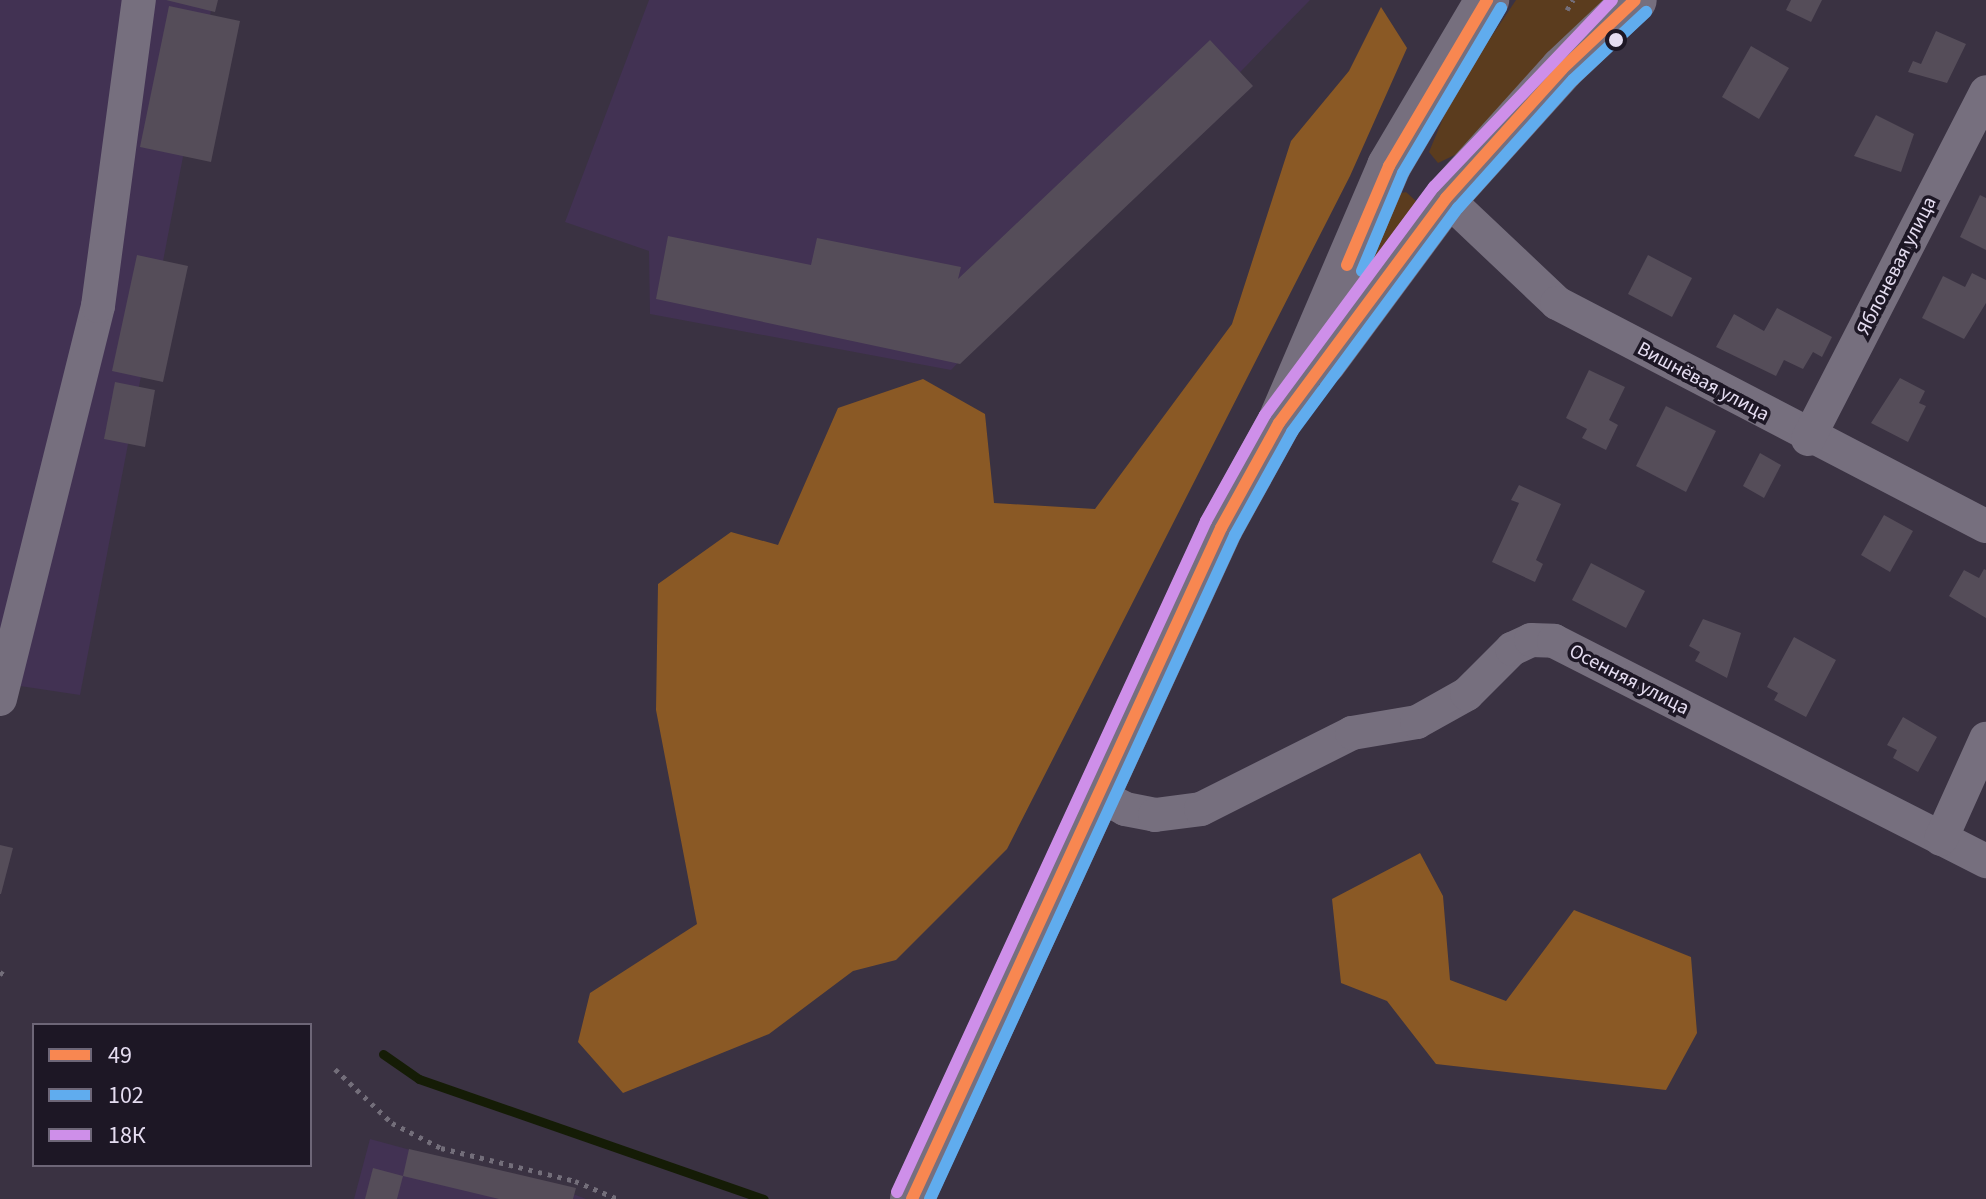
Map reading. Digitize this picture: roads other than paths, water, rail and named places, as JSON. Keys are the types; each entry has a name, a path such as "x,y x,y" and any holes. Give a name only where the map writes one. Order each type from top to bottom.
{"main road":[{"path":"912,1199 1221,528 1279,423 1389,166 1487,0"},
{"path":"1279,423 1446,198 1562,69 1635,0"},
{"path":"1389,166 1446,198"}],"street":[{"path":"0,699 98,306 139,0"},
{"name":"Яблоневая улица","path":"1808,439 1986,92"},
{"name":"Вишнёвая улица","path":"1446,198 1557,303 1808,439 1986,526"},
{"name":"Осенняя улица","path":"1099,795 1125,809 1155,815 1201,809 1352,733 1417,722 1467,694 1512,649 1531,640 1554,641 1986,861"},
{"path":"1941,839 1986,739"}],"waterway":[{"path":"383,1054 419,1079 764,1199"}]}
